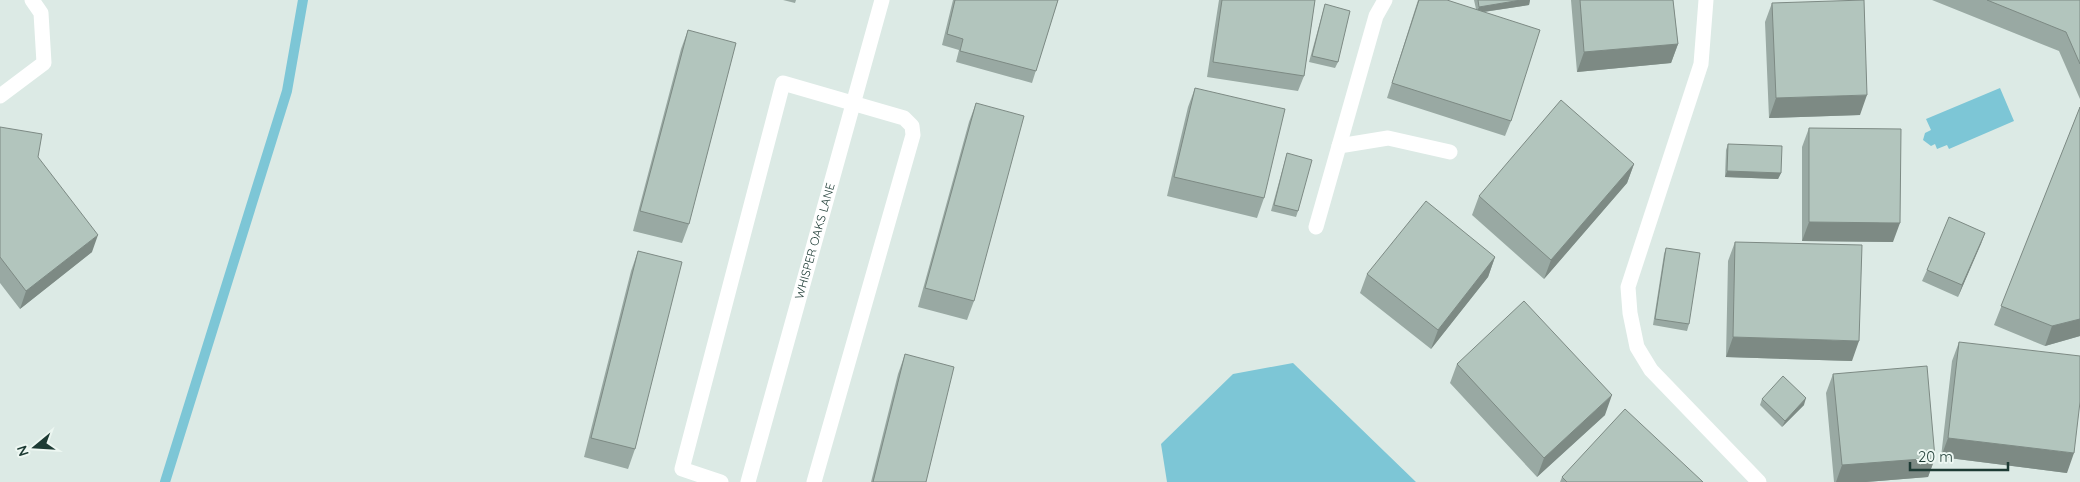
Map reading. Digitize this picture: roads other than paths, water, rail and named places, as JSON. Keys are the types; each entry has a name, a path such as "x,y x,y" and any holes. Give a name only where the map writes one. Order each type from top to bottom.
{"street":[{"path":"0,96 44,63 41,12 32,0"},
{"name":"WHISPER OAKS LANE","path":"748,482 882,0"},
{"path":"1316,227 1376,16 1385,0"},
{"path":"1706,0 1701,64 1628,287 1630,314 1638,347 1651,370 1759,482"},
{"path":"721,482 682,469 783,83 904,118 912,126 913,135 814,482"},
{"path":"1339,146 1388,138 1450,152"}],"water":[{"path":"2000,88 2014,121 1949,149 1947,145 1937,149 1935,144 1931,146 1923,140 1925,133 1931,130 1926,119"},
{"path":"1293,363 1416,482 1167,482 1161,444 1233,374"}],"waterway":[{"path":"165,482 287,91 303,0"}]}
